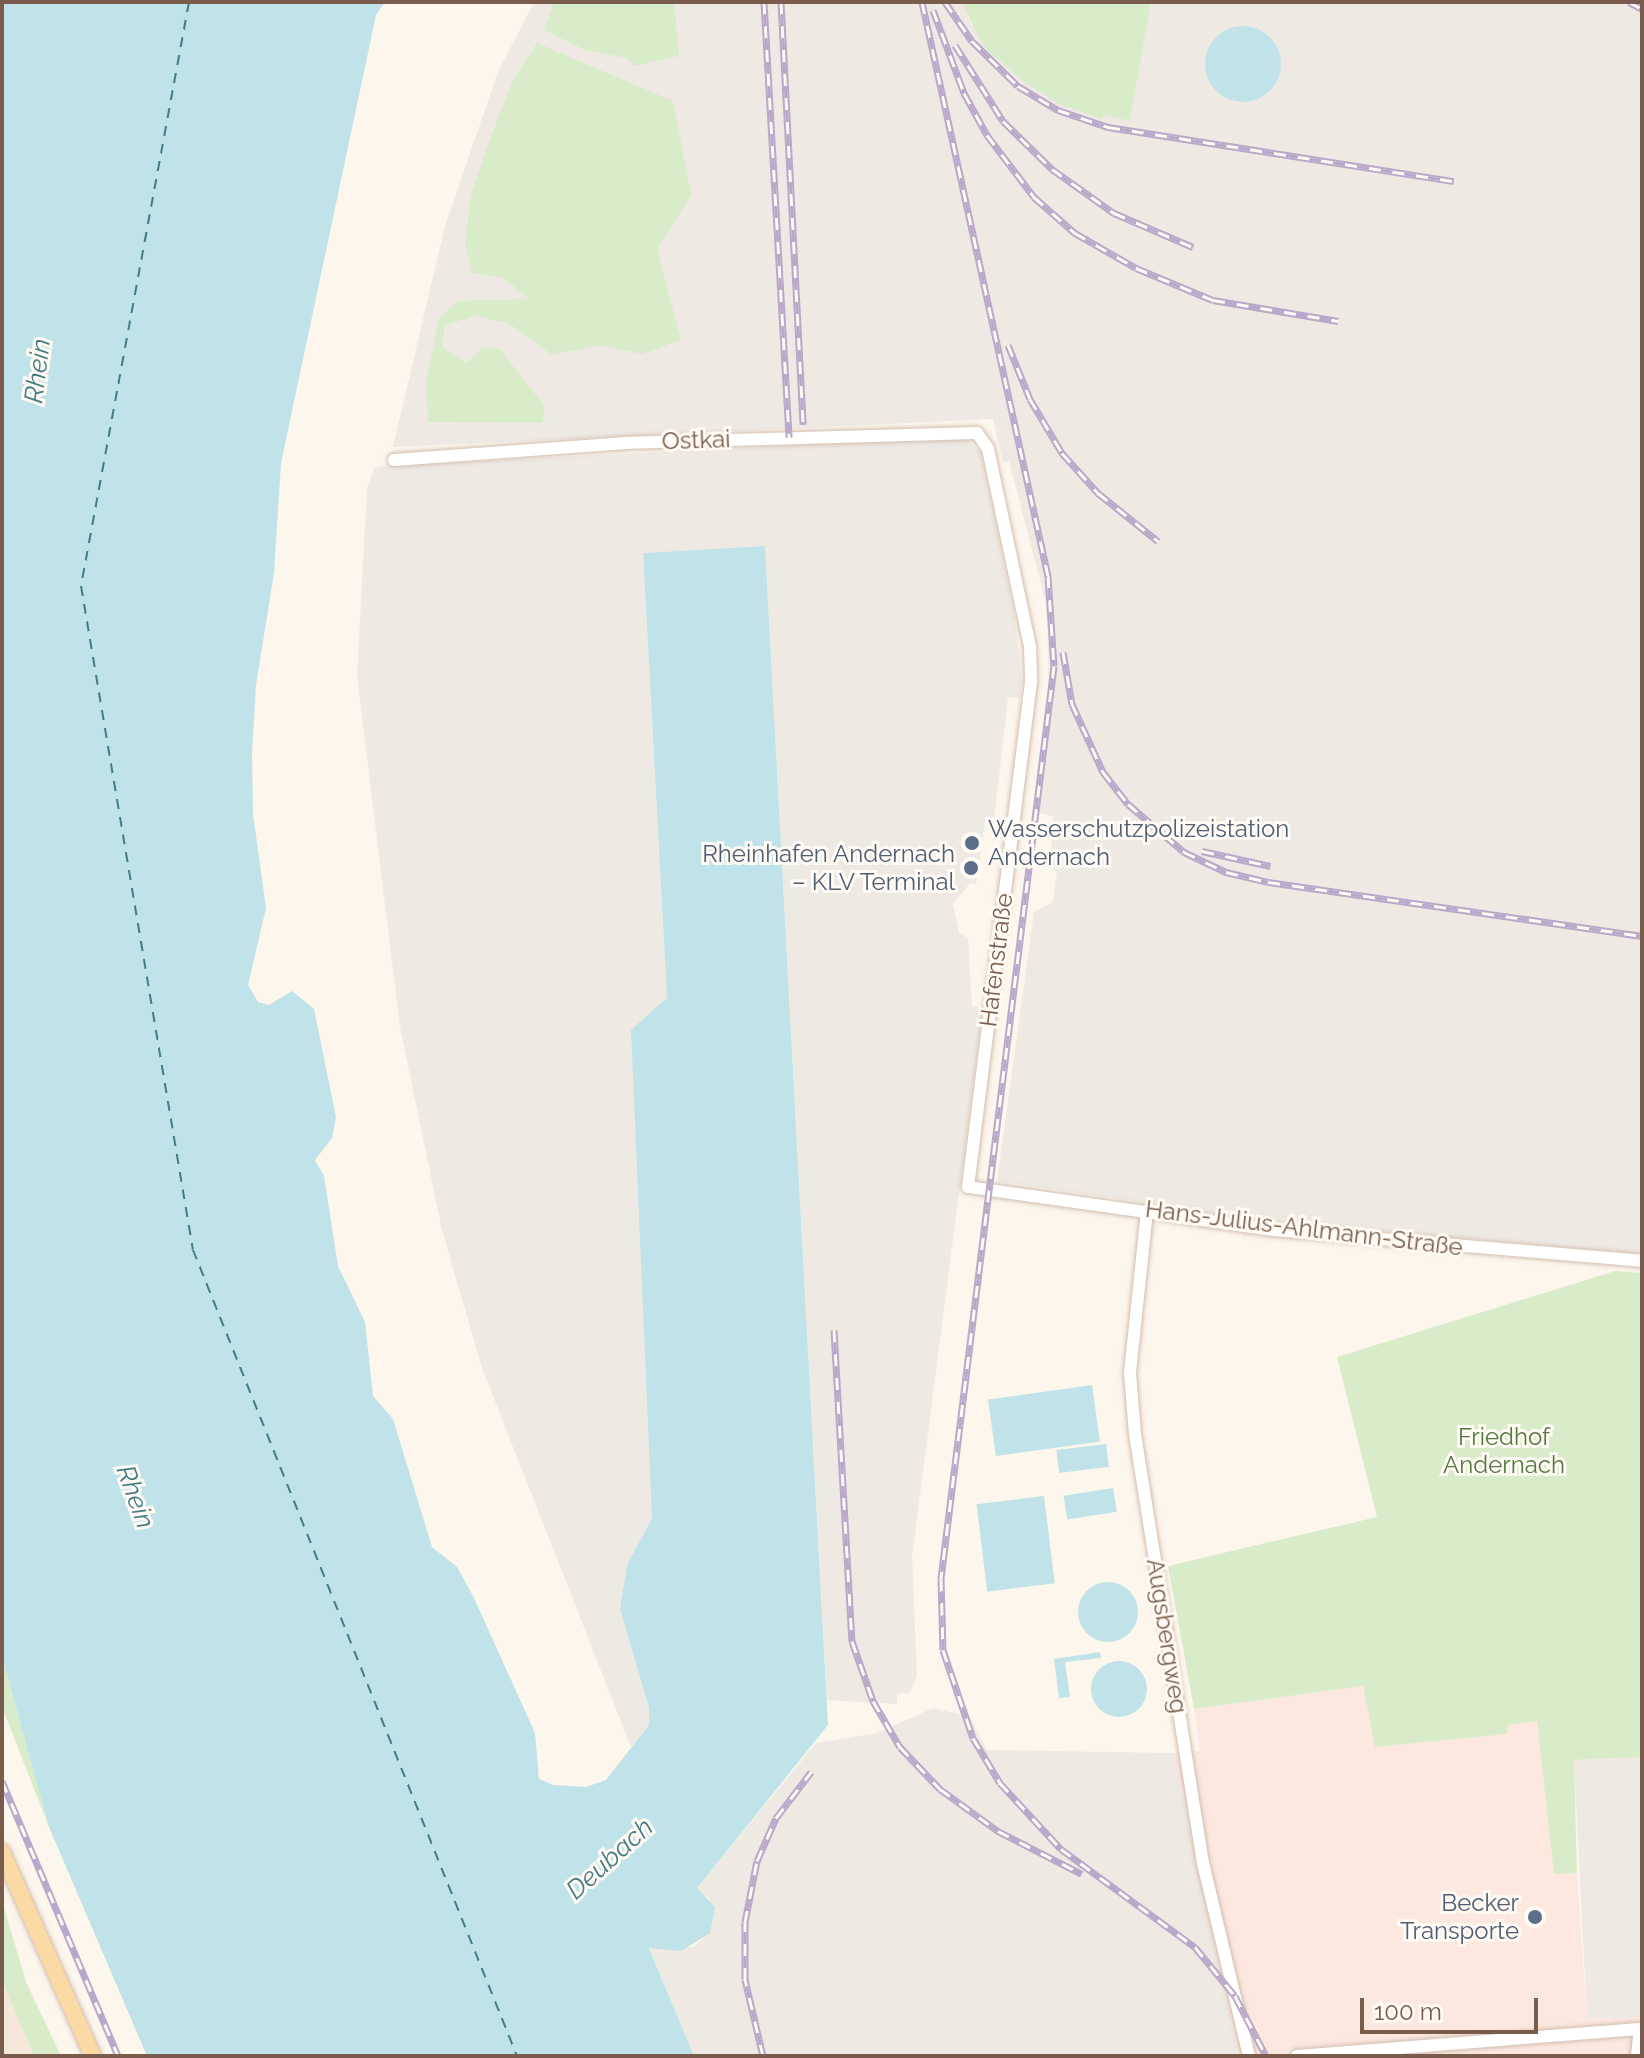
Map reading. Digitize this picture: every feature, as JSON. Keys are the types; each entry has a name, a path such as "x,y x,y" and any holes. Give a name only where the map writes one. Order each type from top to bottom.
{"main road":[{"path":"2,1852 93,2056"}],"street":[{"name":"Ostkai","path":"394,460 623,443 962,431 977,433 988,449"},
{"name":"Hafenstraße","path":"968,1187 1031,682 1030,647 988,449"},
{"name":"Hans-Julius-Ahlmann-Straße","path":"968,1187 1275,1230 1642,1261"},
{"name":"Augsbergweg","path":"1147,1211 1130,1373 1135,1434 1203,1863 1249,2056"},
{"path":"1297,2056 1641,2029 1637,2056"}],"shaded area":[{"path":"534,2 961,2 972,24 1130,120 1151,2 1642,2 1642,1254 1180,1213 1150,1203 997,1181 1034,912 1053,902 1057,872 1050,866 1053,816 1034,812 1049,692 1047,607 1009,461 1003,462 993,419 393,447 445,226 498,72"},
{"path":"963,437 981,452 1014,612 1022,681 1020,698 1008,697 994,821 985,821 976,884 970,883 953,904 959,933 968,938 972,1006 983,1007 912,1557 917,1676 910,1693 897,1694 897,1704 827,1700 765,546 643,553 667,999 652,1518 627,1565 620,1609 649,1708 649,1726 631,1747 482,1368 442,1230 400,1027 357,676 367,489 374,468 384,466"},
{"path":"1363,1686 1375,1747 1507,1733 1507,1725 1537,1721 1554,1873 1577,1873 1587,2019 1642,2017 1642,2056 1238,2056 1173,1753 1200,1751 1194,1709"},
{"path":"933,1708 970,1717 987,1750 1173,1753 1238,2056 694,2056 649,1947 693,1947 710,1933 709,1898 696,1889 816,1743 877,1733"},
{"path":"1642,1757 1642,2017 1587,2019 1574,1760"},
{"path":"2,1981 34,2056 2,2056"}],"green space":[{"path":"554,2 674,2 679,56 633,66 626,58 585,50 544,30"},
{"path":"961,2 1151,2 1130,121 1103,114 1103,119 1061,105 1024,82 985,48"},
{"path":"537,43 673,101 691,195 657,250 681,340 642,354 600,345 552,355 510,324 476,316 445,325 442,347 467,363 483,348 500,349 545,407 543,423 428,422 426,382 439,319 457,301 529,299 503,278 472,273 465,242 471,195 490,139 513,80"},
{"name":"Friedhof Andernach","path":"1615,1271 1642,1273 1642,1757 1574,1760 1577,1873 1554,1874 1537,1721 1507,1725 1507,1734 1375,1747 1363,1686 1194,1709 1168,1566 1377,1517 1337,1357"},
{"path":"2,1657 49,1827 2,1707"},
{"path":"2,1901 26,1982 61,2056 34,2056 2,1981"}],"water":[{"path":"2,2 385,2 376,15 281,463 274,573 256,685 252,753 253,814 266,908 248,985 258,1002 269,1005 292,991 314,1009 336,1117 332,1138 315,1160 324,1176 338,1266 365,1322 373,1396 393,1419 432,1547 457,1567 535,1733 539,1779 553,1785 586,1787 606,1780 649,1725 649,1708 620,1609 627,1565 652,1518 631,1030 667,998 643,553 765,546 828,1725 697,1888 715,1907 710,1933 681,1951 649,1948 694,2056 147,2056 49,1827 2,1657"},
{"path":"1243,26 1258,29 1270,37 1278,49 1281,64 1278,79 1270,91 1258,99 1243,102 1228,99 1216,91 1208,79 1205,64 1208,49 1216,37 1228,29"},
{"path":"1092,1385 1100,1441 996,1456 988,1400"},
{"path":"1106,1444 1109,1467 1059,1473 1056,1450"},
{"path":"1113,1488 1117,1512 1067,1520 1064,1496"},
{"path":"1044,1496 1055,1583 987,1592 977,1504"},
{"path":"1108,1582 1129,1591 1138,1612 1129,1633 1108,1642 1087,1633 1078,1612 1087,1591"},
{"path":"1100,1652 1101,1658 1065,1662 1070,1697 1059,1698 1054,1659"},
{"path":"1119,1661 1139,1669 1147,1689 1139,1709 1119,1717 1099,1709 1091,1689 1099,1669"}],"ferry route":[{"path":"189,2 81,586 193,1250 517,2056"}],"railway":[{"path":"764,2 789,437"},
{"path":"781,2 803,424"},
{"path":"922,2 1048,576 1054,666 941,1579 943,1650 973,1738 1000,1783 1061,1849 1195,1947 1235,1996 1266,2056"},
{"path":"945,2 972,41 1018,86 1058,110 1108,127 1454,181"},
{"path":"1629,2 1642,9"},
{"path":"933,10 964,93 987,135 1034,197 1075,233 1136,268 1213,300 1338,321"},
{"path":"955,45 1003,121 1052,169 1114,213 1193,247"},
{"path":"1008,345 1030,399 1062,453 1098,493 1158,541"},
{"path":"1063,652 1072,704 1103,772 1128,804 1184,852 1226,872 1268,882 1642,936"},
{"path":"1202,851 1270,866"},
{"path":"834,1330 852,1641 873,1701 900,1747 940,1789 998,1831 1082,1874"},
{"path":"763,2056 745,1979 745,1922 757,1861 776,1818 811,1772"},
{"path":"2,1781 118,2056"}],"place":[{"name":"Wasserschutzpolizeistation Andernach","path":"972,843"},
{"name":"Rheinhafen Andernach – KLV Terminal","path":"971,868"},
{"name":"Becker Transporte","path":"1535,1917"}],"water label":[{"name":"Rhein","path":"38,371"},
{"name":"Rhein","path":"135,1497"},
{"name":"Deubach","path":"610,1859"}]}
